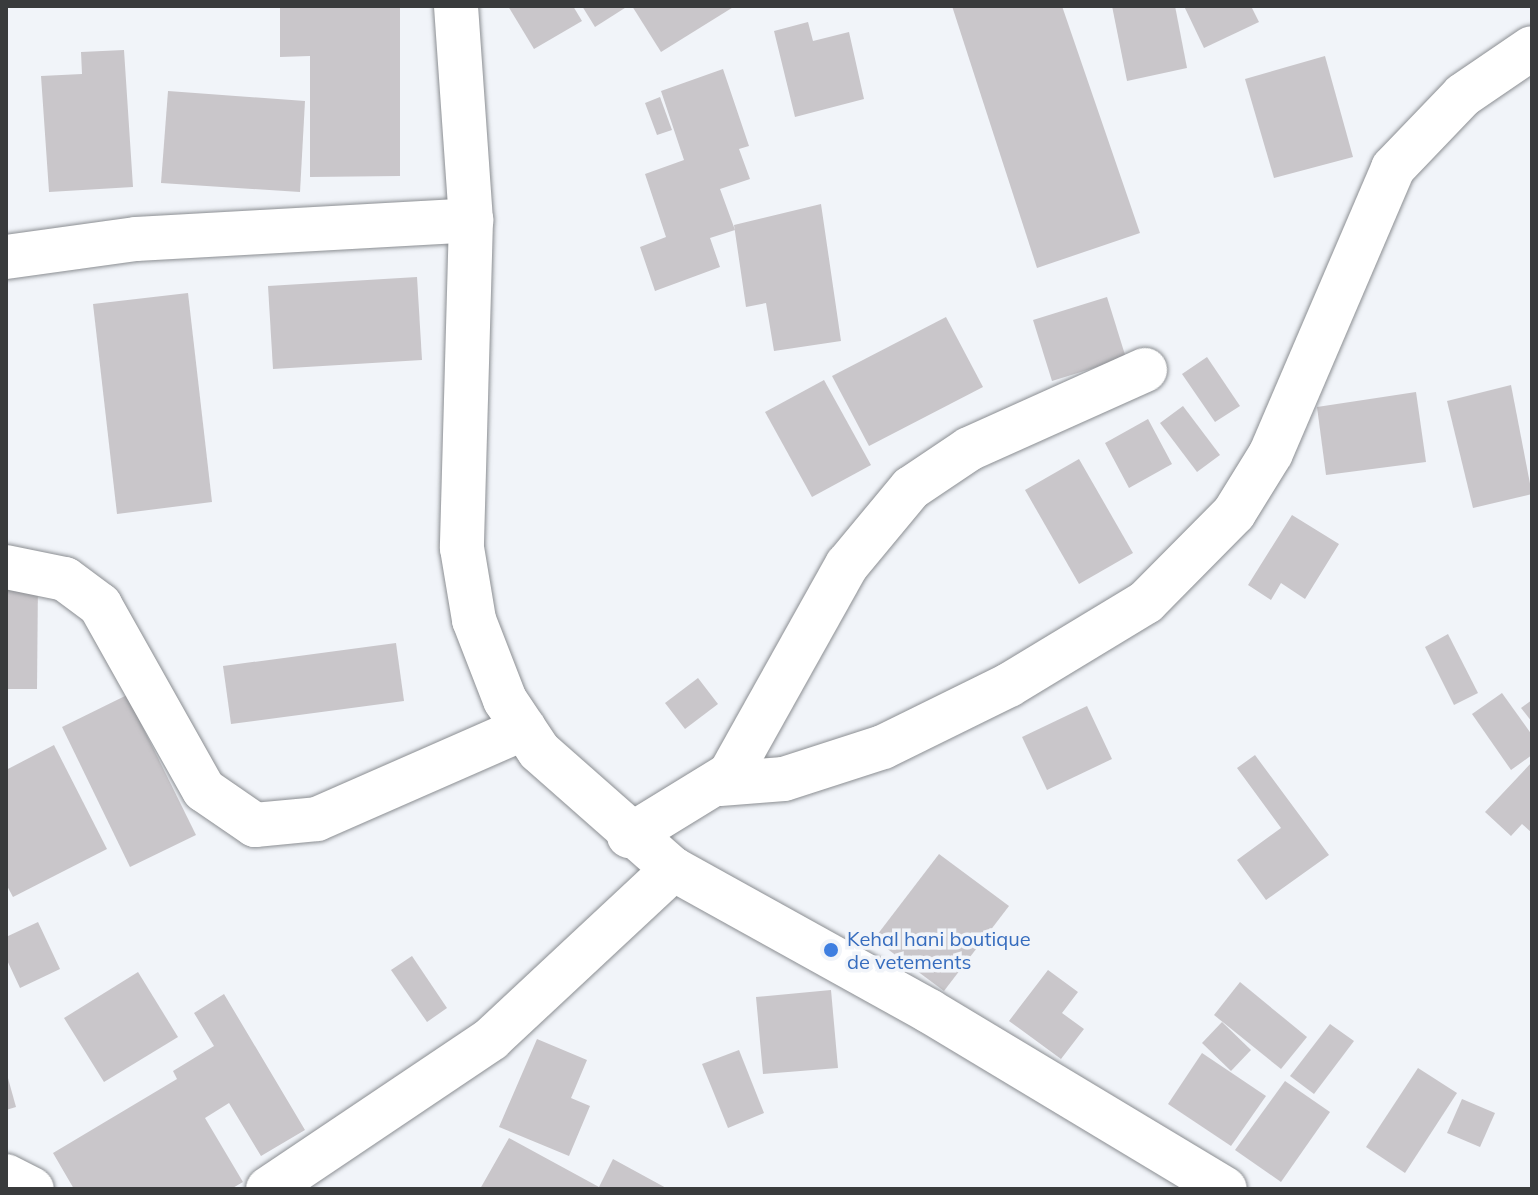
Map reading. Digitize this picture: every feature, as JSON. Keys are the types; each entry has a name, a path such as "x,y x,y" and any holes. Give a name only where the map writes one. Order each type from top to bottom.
{"street":[{"path":"456,6 471,220 462,548 487,662 524,728 629,836 673,869 929,1011 1225,1189"},
{"path":"720,784 784,779 883,747 1009,685 1146,602 1234,513 1271,453 1393,168 1463,95 1532,48"},
{"path":"6,257 136,239 471,220"},
{"path":"629,836 720,784 761,728 847,565 911,488 969,449 1145,370"},
{"path":"6,567 65,579 100,605 204,790 255,825 317,819 524,728"},
{"path":"268,1189 491,1039 673,869"},
{"path":"6,1176 32,1189"}],"building":[{"path":"280,6 400,6 400,176 310,177 310,56 280,57"},
{"path":"508,6 573,6 582,21 534,49"},
{"path":"582,6 628,6 595,27"},
{"path":"632,6 735,6 661,52"},
{"path":"952,6 1062,6 1140,233 1037,268"},
{"path":"1112,6 1175,6 1187,68 1127,81"},
{"path":"1184,6 1251,6 1259,22 1204,48"},
{"path":"808,22 813,41 849,32 864,99 795,117 774,31"},
{"path":"124,50 133,187 49,192 41,76 82,74 81,52"},
{"path":"1325,56 1353,157 1274,178 1245,79"},
{"path":"723,69 749,146 739,149 750,179 720,189 735,230 710,238 720,267 655,291 640,247 666,237 645,174 684,160 661,91"},
{"path":"168,91 305,101 300,192 161,183"},
{"path":"660,97 672,130 657,135 645,103"},
{"path":"821,204 841,341 774,351 766,303 746,307 734,225"},
{"path":"417,277 422,360 273,369 268,286"},
{"path":"188,293 212,502 117,514 93,304"},
{"path":"1107,297 1126,358 1052,381 1033,320"},
{"path":"946,317 983,387 869,446 832,376"},
{"path":"1207,357 1240,406 1215,422 1182,374"},
{"path":"824,380 871,465 812,497 765,412"},
{"path":"1511,385 1532,494 1473,508 1447,401"},
{"path":"1416,392 1426,462 1326,475 1317,407"},
{"path":"1183,406 1220,455 1197,472 1160,423"},
{"path":"1148,419 1172,464 1129,488 1105,443"},
{"path":"1079,459 1133,553 1079,584 1025,490"},
{"path":"1292,515 1339,544 1305,599 1281,583 1271,600 1248,585"},
{"path":"6,580 38,580 37,689 6,689"},
{"path":"1448,634 1478,693 1454,705 1425,647"},
{"path":"396,643 404,701 231,724 223,666"},
{"path":"698,678 718,704 685,729 665,703"},
{"path":"1502,693 1532,735 1532,755 1511,770 1472,714"},
{"path":"127,695 196,835 130,867 62,727"},
{"path":"1532,700 1532,722 1521,708"},
{"path":"1087,706 1112,759 1047,790 1022,737"},
{"path":"54,745 107,849 13,897 6,884 6,770"},
{"path":"1255,755 1329,855 1266,900 1237,860 1281,828 1237,768"},
{"path":"1532,762 1532,833 1522,824 1511,836 1485,812"},
{"path":"939,854 1009,906 944,991 874,939"},
{"path":"38,922 60,969 20,988 6,958 6,937"},
{"path":"412,956 447,1008 427,1022 391,970"},
{"path":"1048,970 1078,992 1062,1013 1084,1029 1061,1059 1009,1021"},
{"path":"138,972 178,1037 104,1082 64,1018"},
{"path":"1240,982 1307,1037 1281,1069 1214,1015"},
{"path":"831,990 838,1068 763,1074 756,997"},
{"path":"224,994 305,1130 261,1156 229,1103 205,1118 243,1182 231,1189 74,1189 53,1153 177,1079 173,1071 214,1046 194,1013"},
{"path":"1222,1022 1251,1050 1231,1071 1202,1043"},
{"path":"1330,1024 1354,1041 1314,1094 1290,1076"},
{"path":"537,1039 587,1060 571,1098 590,1106 569,1156 499,1127"},
{"path":"739,1050 764,1113 728,1128 702,1064"},
{"path":"1202,1053 1266,1096 1231,1146 1168,1104"},
{"path":"1418,1068 1457,1093 1405,1173 1366,1147"},
{"path":"6,1071 16,1107 6,1110"},
{"path":"1285,1081 1330,1112 1281,1182 1235,1150"},
{"path":"1462,1099 1495,1113 1480,1147 1447,1133"},
{"path":"509,1138 599,1187 613,1159 668,1189 480,1189"}],"place":[{"name":"Kehal hani boutique de vetements","path":"831,950"}]}
